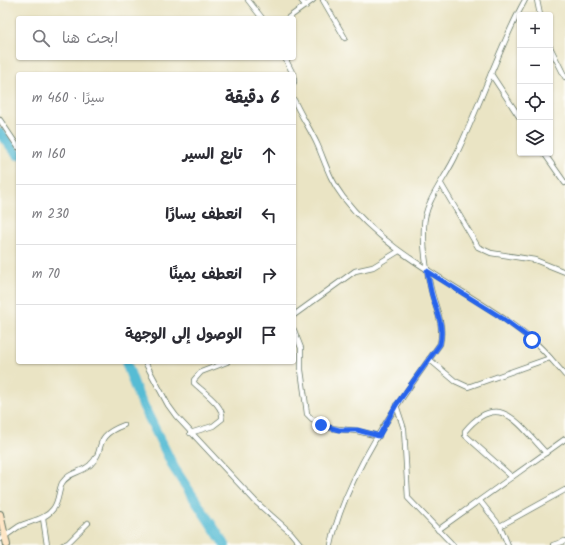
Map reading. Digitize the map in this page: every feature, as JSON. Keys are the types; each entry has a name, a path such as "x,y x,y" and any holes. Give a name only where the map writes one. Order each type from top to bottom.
{"street":[{"path":"248,0 260,16"},
{"path":"301,0 306,6"},
{"path":"291,16 313,0"},
{"path":"324,0 346,38"},
{"path":"331,545 338,517 353,482 396,405 440,344 442,334 440,315 433,299 427,271 424,218 457,154 491,74 525,0"},
{"path":"537,0 539,12"},
{"path":"550,48 565,77"},
{"path":"286,60 292,72"},
{"path":"491,74 517,113"},
{"path":"296,104 318,145 330,178 344,198 375,232 427,271 499,316 532,340 565,375"},
{"path":"0,120 16,144"},
{"path":"546,156 565,183"},
{"path":"441,184 478,247 491,253 534,260 565,272"},
{"path":"296,315 355,271 373,267 399,251"},
{"path":"296,335 301,348 301,370 307,414 312,419 330,428 357,430 379,436"},
{"path":"429,359 455,381 468,387 550,358"},
{"path":"146,364 168,405 190,433 256,502 291,533 302,545"},
{"path":"190,433 213,426 222,419 222,413 216,405 194,383 194,380 201,372 222,364"},
{"path":"396,405 404,429 408,498 453,545"},
{"path":"512,477 464,433 469,426 486,413 496,410 512,418 546,452"},
{"path":"3,538 18,527 43,518 53,510 57,504 59,490 63,482 70,475 89,465 95,458 103,436 110,430 124,425"},
{"path":"438,530 565,439"},
{"path":"500,526 565,490"},
{"path":"480,500 500,526 508,545"},
{"path":"0,514 3,538 7,545"},
{"path":"43,518 47,545"},
{"path":"63,545 68,543 88,523"},
{"path":"554,545 565,541"}],"waterway":[{"path":"0,133 16,153"},
{"path":"127,364 138,395 174,468 225,545"}],"route":[{"path":"321,425 339,430 357,430 379,436 396,405 440,344 442,334 440,315 433,299 427,271 499,316 532,340"}]}
